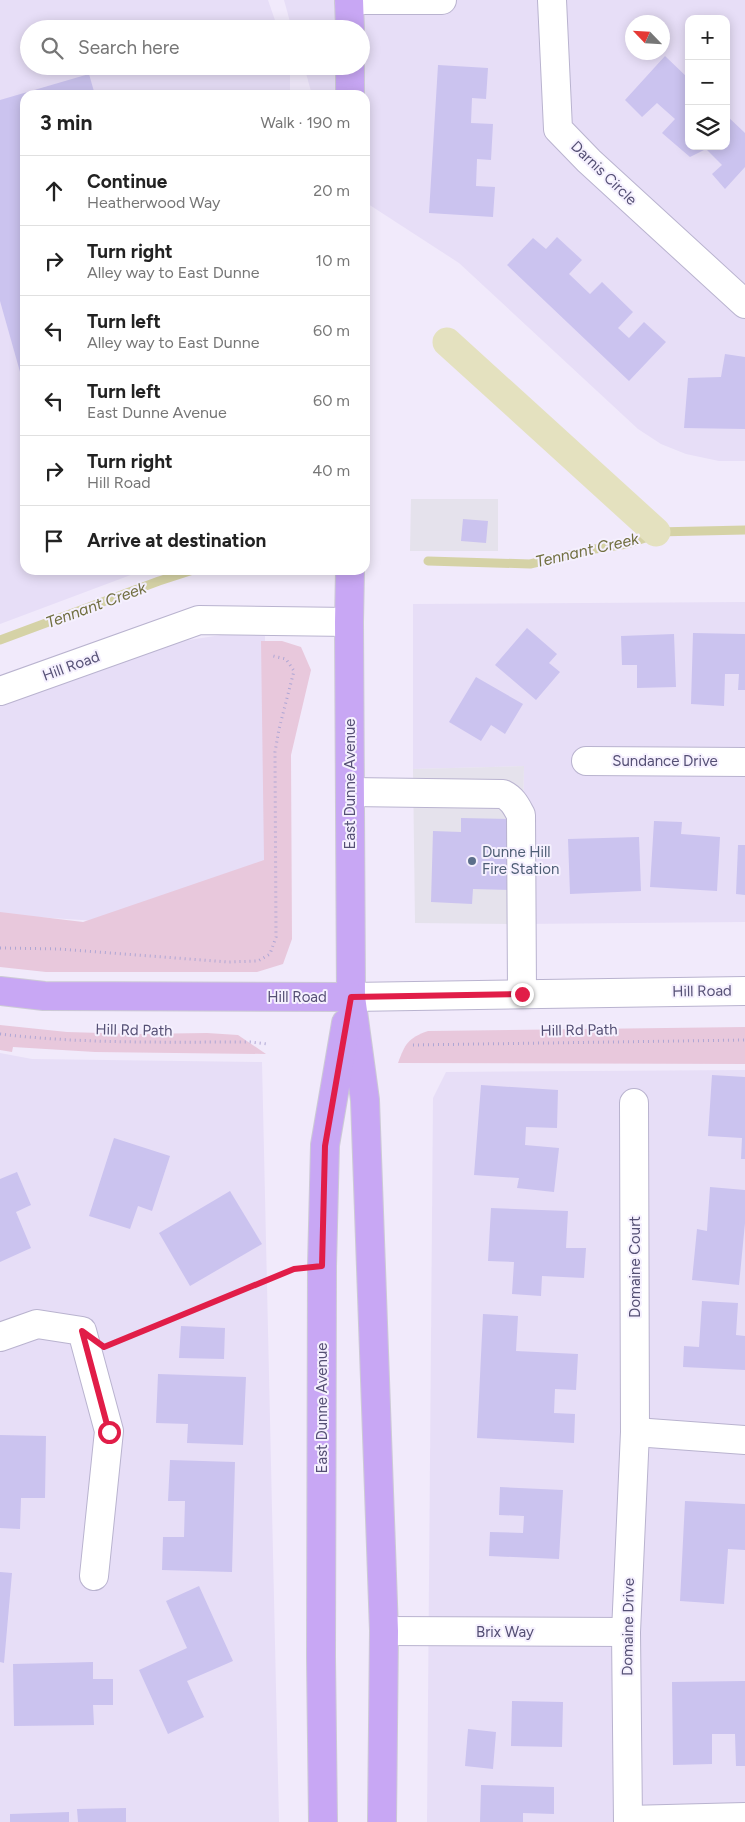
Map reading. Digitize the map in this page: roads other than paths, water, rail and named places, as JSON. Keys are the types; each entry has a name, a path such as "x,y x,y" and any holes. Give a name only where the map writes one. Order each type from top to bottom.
{"main road":[{"path":"349,0 350,20"},
{"path":"350,75 350,90"},
{"name":"East Dunne Avenue","path":"350,575 351,997 365,1100 384,1631 382,1822"},
{"name":"Hill Road","path":"0,991 44,996 351,997"},
{"name":"East Dunne Avenue","path":"323,1822 321,1657 322,1266 325,1146 351,997"}],"street":[{"path":"349,0 442,0"},
{"name":"Darnis Circle","path":"552,0 558,130 589,161 745,304"},
{"name":"Hill Road","path":"0,691 199,620 349,622"},
{"name":"Sundance Drive","path":"586,761 745,762"},
{"path":"350,792 503,794 516,804 521,815 522,994"},
{"name":"Hill Road","path":"351,997 745,991"},
{"name":"Domaine Court","path":"634,1103 636,1432"},
{"path":"0,1337 37,1324 82,1331 109,1432 94,1576"},
{"path":"636,1432 745,1440"},
{"name":"Domaine Drive","path":"628,1821 626,1632 636,1432"},
{"name":"Brix Way","path":"384,1631 626,1632"},
{"path":"628,1821 745,1817"}],"waterway":[{"path":"447,342 656,532"},
{"name":"Tennant Creek","path":"428,561 530,564 595,549 627,544 648,537 656,532 745,530"},
{"name":"Tennant Creek","path":"0,640 178,575"}],"place":[{"name":"Dunne Hill Fire Station","path":"472,861"}]}
